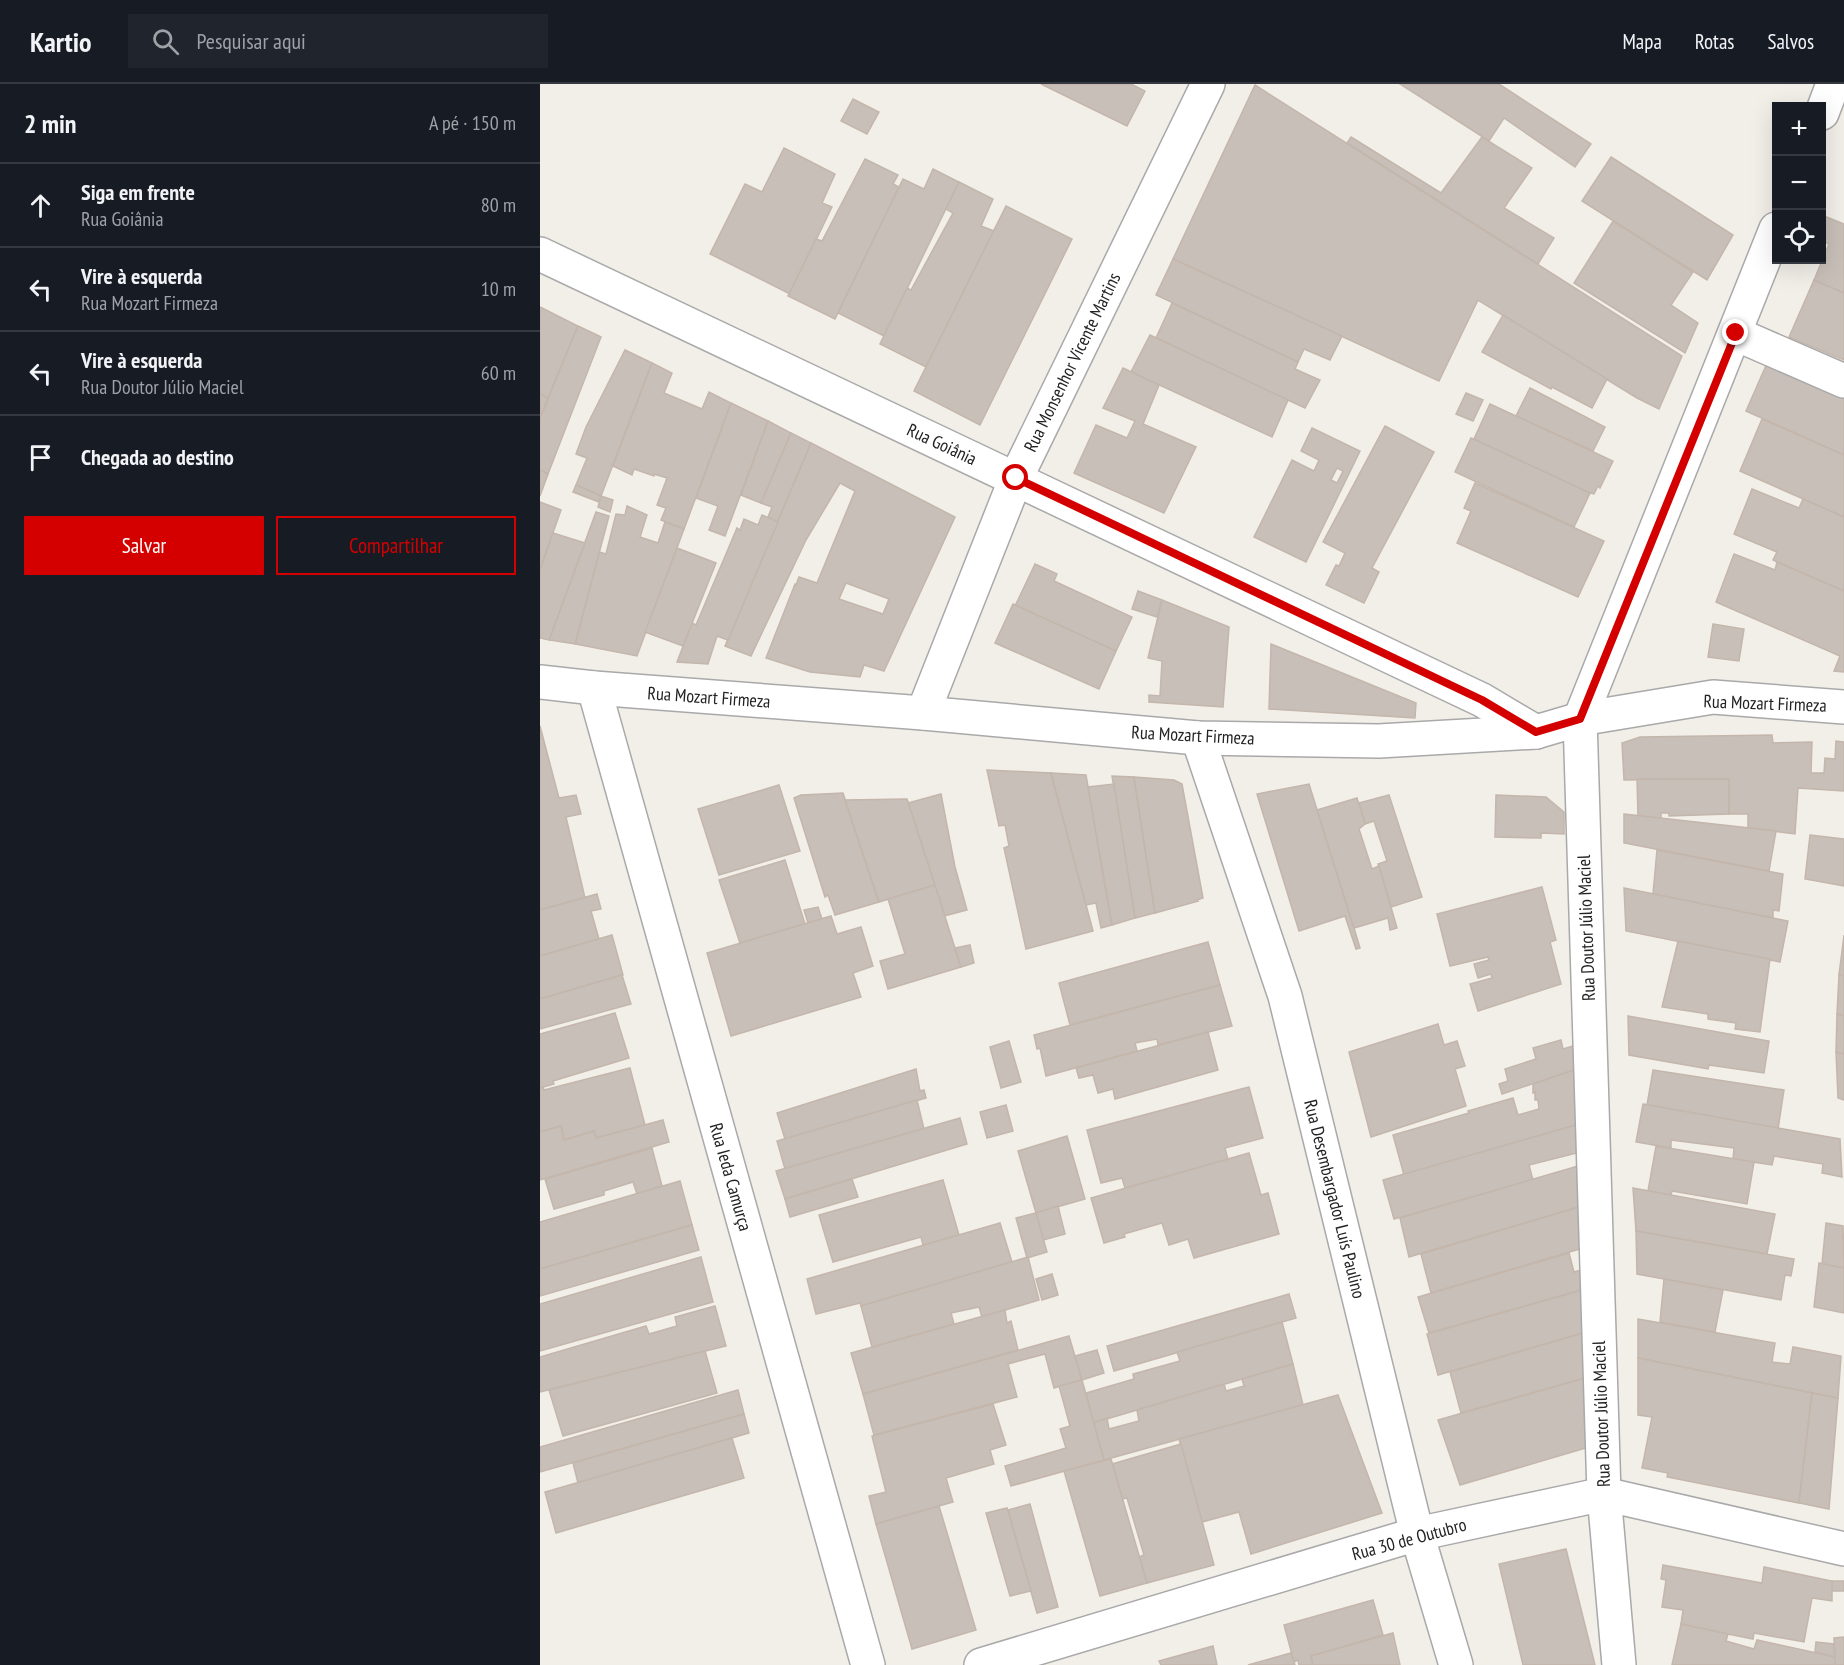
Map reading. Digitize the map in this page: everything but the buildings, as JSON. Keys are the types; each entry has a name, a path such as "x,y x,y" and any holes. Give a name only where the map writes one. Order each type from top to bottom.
{"street":[{"name":"Rua Monsenhor Vicente Martins","path":"922,713 1016,478 1208,84"},
{"path":"1825,102 1833,84"},
{"name":"Rua Doutor Júlio Maciel","path":"1619,1665 1604,1494 1580,719 1772,239"},
{"name":"Rua Goiânia","path":"540,254 1482,700 1536,732"},
{"path":"1736,333 1844,381"},
{"name":"Rua Mozart Firmeza","path":"540,682 1198,738 1379,741 1536,732 1580,719 1713,697 1844,707"},
{"name":"Rua Ieda Camurça","path":"594,688 868,1665"},
{"name":"Rua Desembargador Luís Paulino","path":"1198,738 1286,996 1417,1534 1456,1665"},
{"name":"Rua 30 de Outubro","path":"981,1665 1417,1534 1604,1494 1844,1549"}],"route":[{"path":"1016,478 1482,700 1536,732 1580,719 1736,333"}]}
